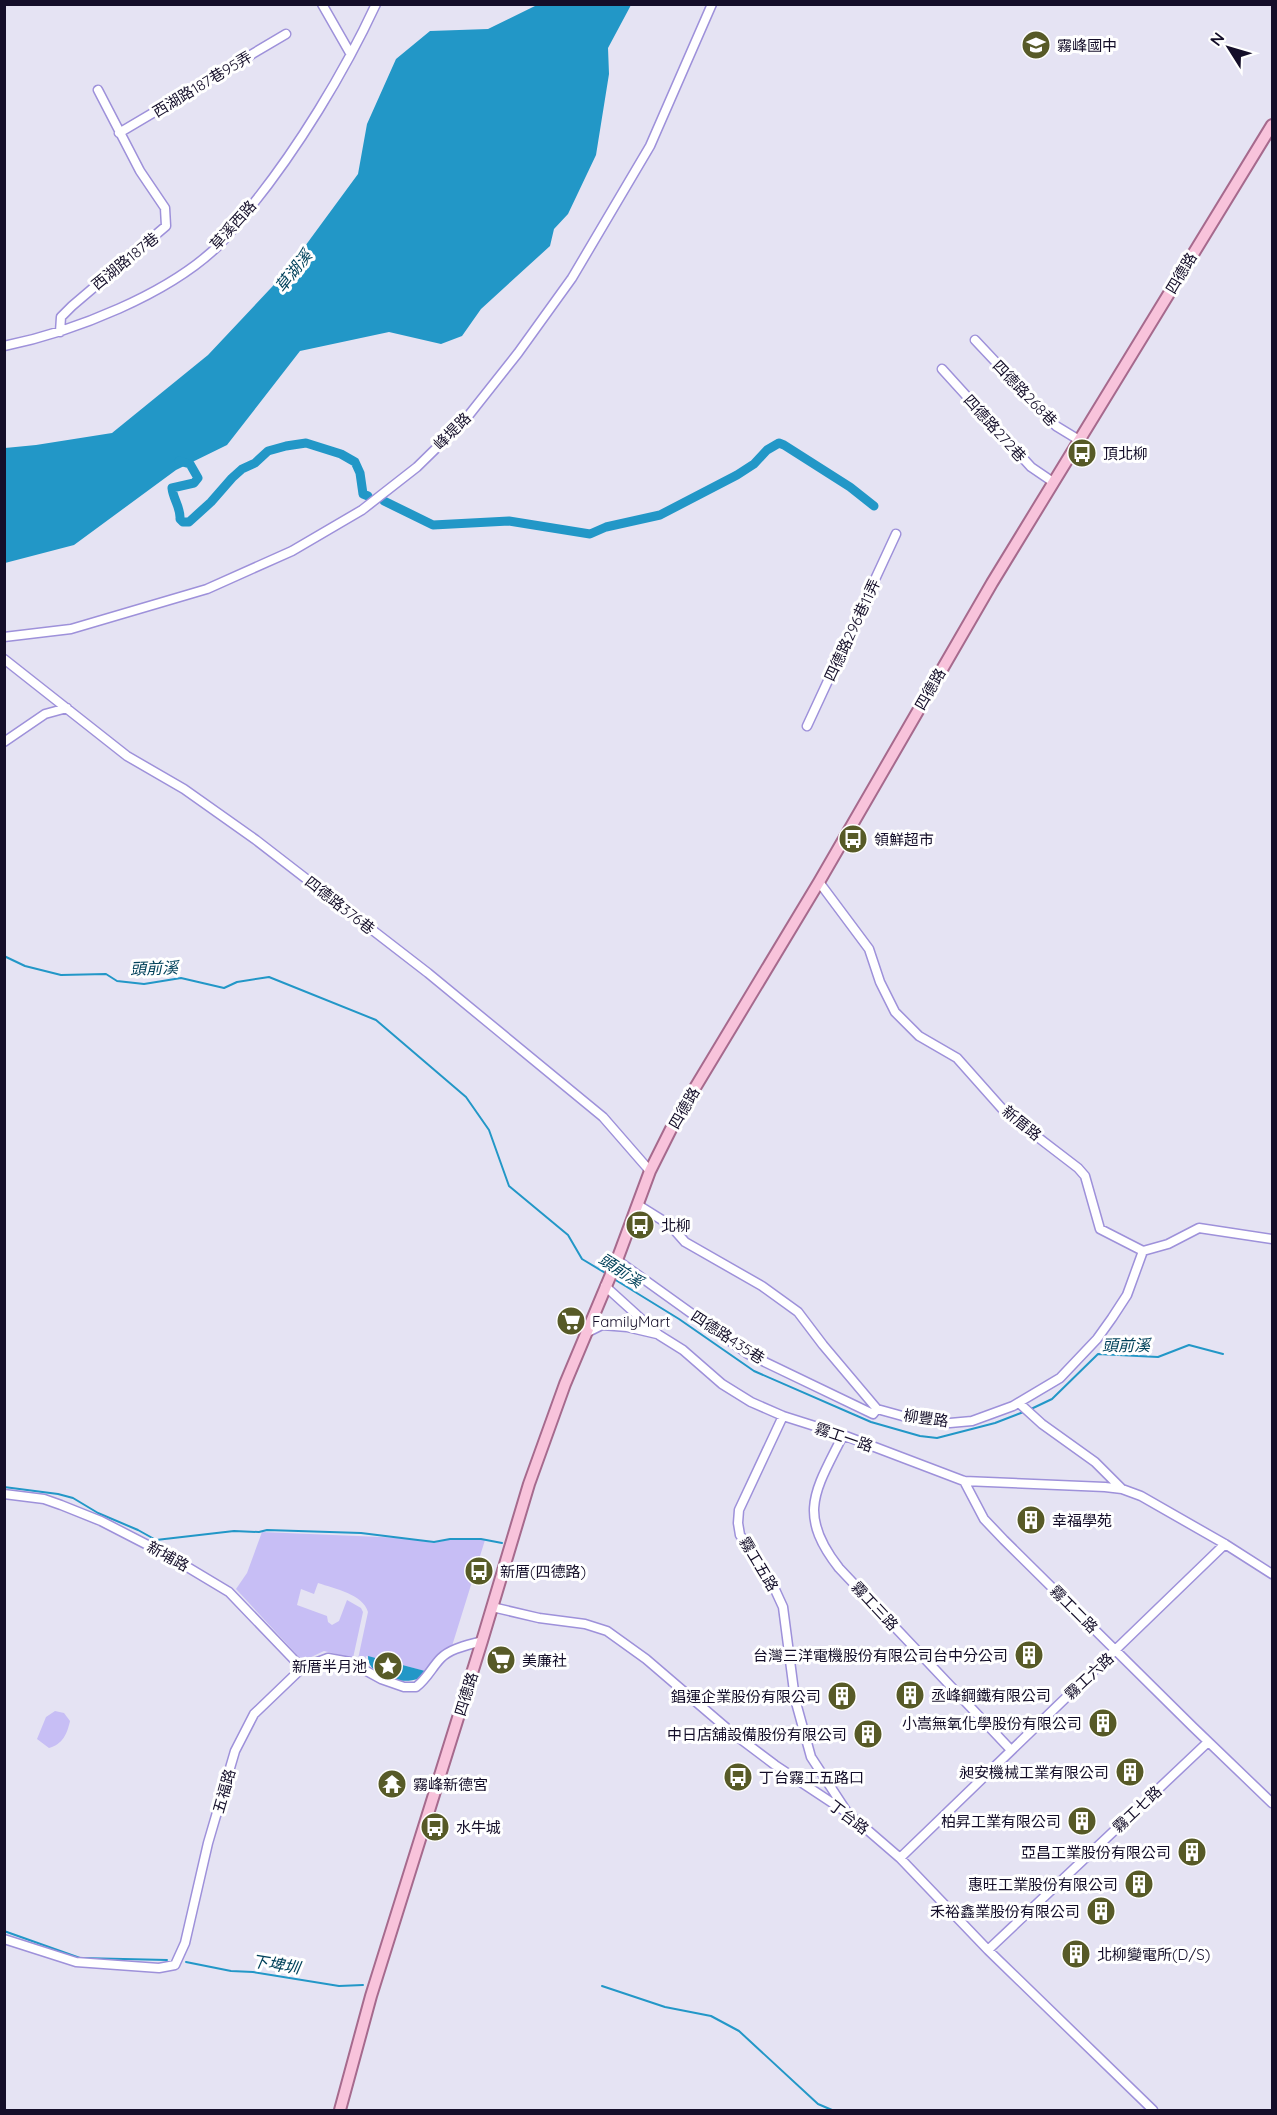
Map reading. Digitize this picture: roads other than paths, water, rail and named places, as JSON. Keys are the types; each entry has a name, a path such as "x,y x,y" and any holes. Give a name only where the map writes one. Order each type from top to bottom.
{"main road":[{"name":"四德路","path":"340,2110 371,1995 529,1484 650,1171 675,1121 819,882 986,593 1272,125"}],"street":[{"path":"322,4 350,53"},
{"name":"草溪西路","path":"4,346 60,332 118,309 180,275 220,244 286,160 321,106 376,4"},
{"name":"峰堤路","path":"4,637 72,629 207,588 292,551 362,510 417,467 465,420 518,353 572,278 650,146 712,4"},
{"name":"西湖路187巷95弄","path":"119,133 286,34"},
{"name":"西湖路187巷","path":"60,332 61,317 72,306 166,226 165,208 140,171 98,90"},
{"name":"四德路268巷","path":"975,340 1056,426 1079,440"},
{"name":"四德路272巷","path":"942,369 1031,467 1053,482"},
{"name":"四德路296巷11弄","path":"807,726 896,534"},
{"name":"四德路376巷","path":"4,659 128,756 184,789 256,840 428,973 603,1117 650,1171"},
{"path":"4,742 45,714 67,708"},
{"name":"新厝路","path":"819,882 869,949 880,982 895,1012 919,1036 957,1058 1005,1112 1078,1168 1085,1176 1100,1229 1143,1251"},
{"path":"638,1204 670,1225 685,1242 762,1286 798,1312 877,1409"},
{"path":"1143,1251 1168,1244 1199,1228 1272,1239"},
{"name":"柳豐路","path":"877,1409 917,1420 950,1423 972,1421 1020,1403 1060,1378 1097,1339 1127,1295 1143,1251"},
{"name":"四德路435巷","path":"615,1264 748,1354 873,1414 877,1409"},
{"name":"霧工一路","path":"606,1284 659,1335 683,1350 722,1384 751,1402 783,1416 843,1435 964,1481 1122,1489"},
{"path":"588,1332 602,1325 659,1335"},
{"path":"1020,1403 1042,1424 1095,1462 1122,1489 1140,1496 1225,1544 1272,1574"},
{"name":"霧工五路","path":"783,1416 739,1510 738,1523 740,1535 766,1570 783,1608 795,1699 811,1757 849,1814"},
{"name":"霧工三路","path":"843,1435 818,1485 813,1509 819,1537 839,1568 1011,1750"},
{"name":"霧工二路","path":"964,1481 984,1519 1272,1803"},
{"name":"新埔路","path":"4,1494 44,1498 100,1521 179,1562 229,1592 302,1668"},
{"name":"霧工六路","path":"900,1858 1225,1544"},
{"name":"丁台路","path":"492,1607 539,1618 585,1624 607,1631 646,1659 730,1731 775,1765 849,1814 900,1858 988,1950 1153,2110"},
{"name":"五福路","path":"4,1939 76,1962 159,1968 175,1965 185,1943 208,1843 235,1751 254,1714 302,1668 328,1658 350,1662 381,1679 416,1687 426,1680 442,1658 450,1652 482,1641"},
{"name":"霧工七路","path":"988,1950 1208,1742"}],"water":[{"name":"草湖溪","path":"537,5 631,5 608,48 609,74 596,155 568,214 554,229 550,246 481,309 462,336 441,344 389,332 300,351 227,445 176,470 74,545 5,563 5,448 112,433 208,355 286,272 358,174 367,124 396,59 430,31 488,29"},
{"name":"新厝半月池","path":"368,1656 429,1672 413,1680 393,1679 375,1671"}],"waterway":[{"path":"179,461 190,464 198,478 194,483 172,488 180,519 183,522 189,522 242,469 255,463 268,451 306,443 341,454 355,462 360,473 363,494 368,496"},
{"path":"384,501 433,525 509,521 590,534 606,527 660,515 737,475 779,443 850,487 874,506"},
{"name":"頭前溪","path":"4,956 25,966 61,975 106,974 117,981 144,984 181,978 224,988 237,982 269,977 376,1020 466,1097 489,1130 509,1186 568,1235 582,1259 607,1274"},
{"name":"頭前溪","path":"614,1279 679,1319 754,1371 871,1422 920,1436 937,1438 995,1423 1026,1411"},
{"name":"頭前溪","path":"1031,1409 1052,1399 1098,1354 1158,1357 1189,1345 1223,1354"},
{"path":"4,1487 73,1498 98,1513 156,1540 234,1531 267,1530 361,1533 434,1542 450,1539 481,1539 502,1543"},
{"name":"下埤圳","path":"4,1931 80,1958 167,1960"},
{"name":"下埤圳","path":"186,1962 231,1971 253,1972 339,1986 363,1985"},
{"path":"602,1986 665,2007 711,2016 739,2031 818,2104 832,2110"}],"place":[{"name":"霧峰國中","path":"1036,45"},
{"name":"頂北柳","path":"1082,453"},
{"name":"領鮮超市","path":"853,839"},
{"name":"北柳","path":"640,1225"},
{"name":"FamilyMart","path":"571,1321"},
{"name":"幸福學苑","path":"1031,1520"},
{"name":"新厝(四德路)","path":"479,1571"},
{"name":"台灣三洋電機股份有限公司台中分公司","path":"1029,1655"},
{"name":"美廉社","path":"501,1660"},
{"name":"新厝半月池","path":"388,1666"},
{"name":"丞峰鋼鐵有限公司","path":"910,1695"},
{"name":"錩運企業股份有限公司","path":"842,1696"},
{"name":"小嵩無氧化學股份有限公司","path":"1103,1723"},
{"name":"中日店舖設備股份有限公司","path":"868,1734"},
{"name":"昶安機械工業有限公司","path":"1130,1772"},
{"name":"丁台霧工五路口","path":"738,1777"},
{"name":"霧峰新德宮","path":"392,1784"},
{"name":"柏昇工業有限公司","path":"1082,1821"},
{"name":"水牛城","path":"435,1827"},
{"name":"亞昌工業股份有限公司","path":"1192,1852"},
{"name":"惠旺工業股份有限公司","path":"1139,1884"},
{"name":"禾裕鑫業股份有限公司","path":"1101,1911"},
{"name":"北柳變電所(D/S)","path":"1076,1954"}]}
